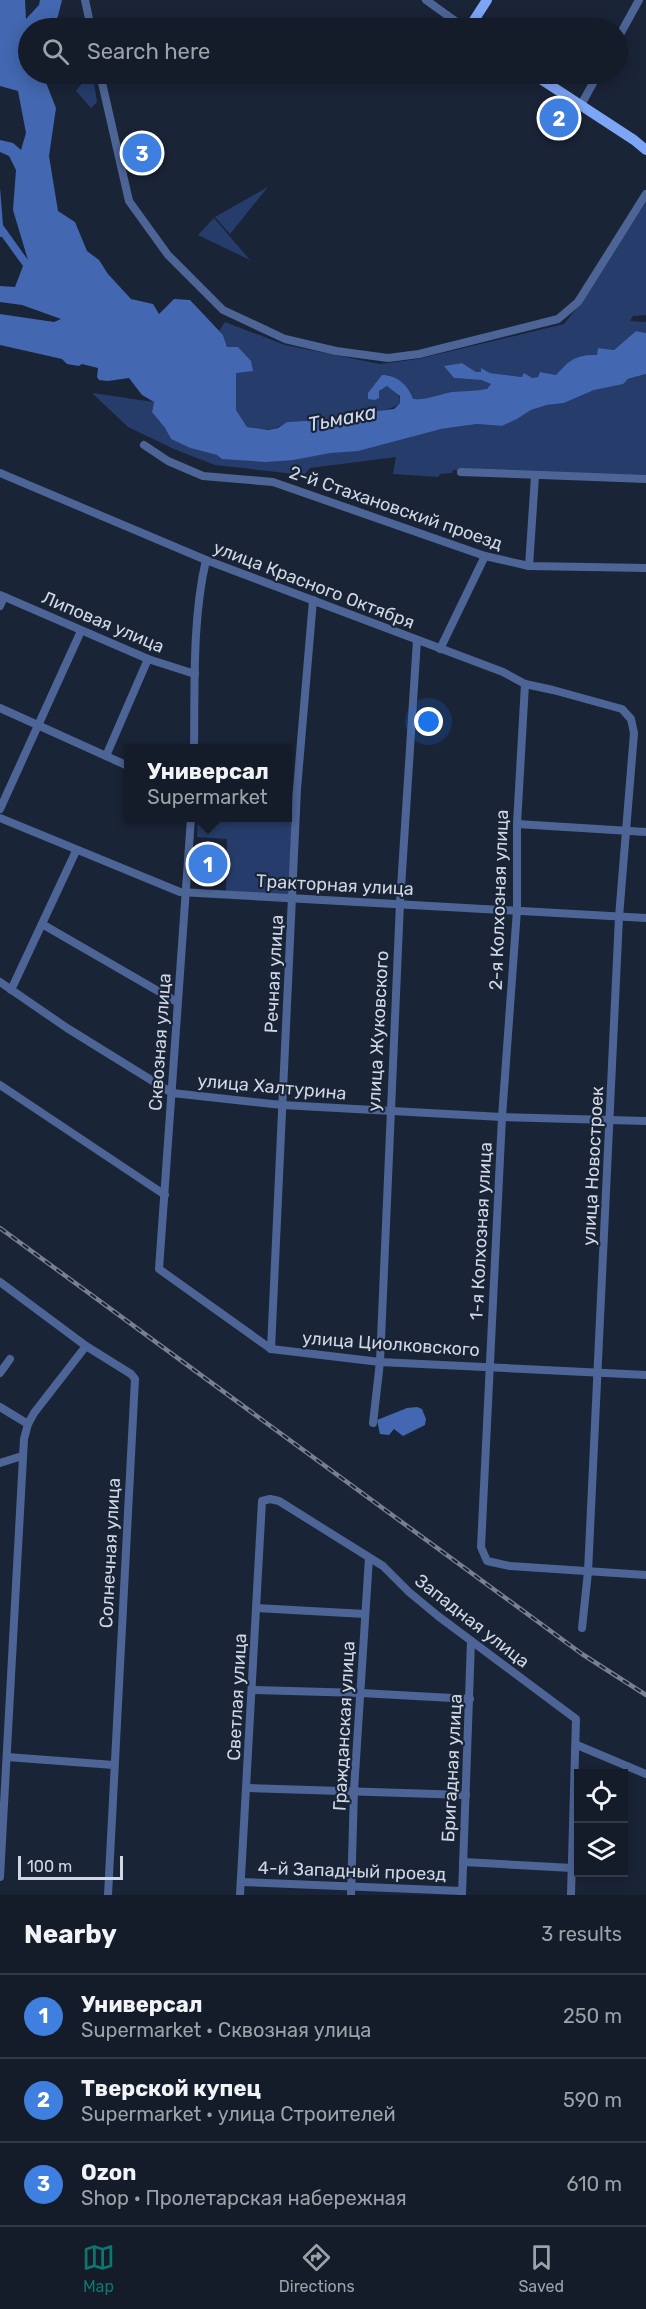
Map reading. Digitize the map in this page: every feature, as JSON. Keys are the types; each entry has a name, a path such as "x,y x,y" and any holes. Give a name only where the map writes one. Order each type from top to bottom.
{"main road":[{"path":"474,18 487,0"},
{"path":"548,84 646,150"}],"street":[{"path":"85,0 89,18"},
{"path":"426,0 452,18"},
{"path":"628,20 639,0"},
{"path":"102,84 129,201 168,255 222,310 285,339 336,351 388,357 419,354 558,319 578,302 646,194"},
{"path":"581,105 593,84"},
{"name":"2-й Стахановский проезд","path":"144,445 168,461 203,476 273,482 485,556 529,566 646,568"},
{"path":"461,472 646,479"},
{"name":"улица Красного Октября","path":"0,473 206,560 503,672 525,684 622,709"},
{"path":"529,566 535,476"},
{"path":"440,649 485,556"},
{"path":"194,744 195,674 201,580 206,560"},
{"path":"0,606 2,596"},
{"name":"Липовая улица","path":"2,596 148,659 195,674"},
{"name":"Речная улица","path":"271,1349 297,789 313,600"},
{"path":"0,809 81,631"},
{"name":"улица Жуковского","path":"374,1423 380,1362 389,1111 417,640"},
{"path":"106,756 148,659"},
{"name":"2-я Колхозная улица","path":"502,1117 517,910 518,824 525,684"},
{"path":"0,708 124,764"},
{"name":"улица Новостроек","path":"582,1628 588,1572 619,917 634,733 631,719 622,709"},
{"path":"292,788 297,789"},
{"name":"Тракторная улица","path":"0,818 180,892 646,918"},
{"name":"Сквозная улица","path":"159,1269 191,822"},
{"path":"518,824 646,832"},
{"path":"12,990 76,851"},
{"path":"42,924 177,1002"},
{"name":"улица Халтурина","path":"0,982 67,1028 172,1093 282,1105 502,1117 611,1118 646,1121"},
{"path":"0,1085 165,1195"},
{"name":"1-я Колхозная улица","path":"502,1117 481,1547 487,1561 510,1566 588,1572"},
{"name":"улица Циолковского","path":"159,1269 271,1349 380,1362 646,1375"},
{"name":"Солнечная улица","path":"0,1282 86,1346 135,1378 108,1895"},
{"path":"0,1877 22,1456 28,1424 34,1413 86,1346"},
{"path":"0,1373 10,1359"},
{"path":"0,1407 28,1424"},
{"path":"0,1463 22,1456"},
{"name":"Западная улица","path":"262,1501 270,1499 279,1501 383,1566 409,1592 576,1719 577,1745"},
{"name":"Светлая улица","path":"240,1895 248,1788 262,1501"},
{"name":"Гражданская улица","path":"352,1891 354,1790 369,1558"},
{"path":"588,1572 646,1575"},
{"path":"256,1608 365,1614"},
{"name":"Бригадная улица","path":"462,1893 471,1641"},
{"path":"253,1690 470,1699"},
{"path":"571,1895 577,1745 646,1774"},
{"path":"8,1757 114,1765"},
{"path":"248,1788 466,1795"},
{"path":"463,1862 572,1868"},
{"name":"4-й Западный проезд","path":"241,1882 352,1891 462,1893"}],"shaded area":[{"path":"0,0 25,0 26,18 18,18 18,84 47,84 56,108 49,156 58,211 75,222 87,251 99,260 108,274 131,299 153,304 159,314 174,299 190,300 223,335 227,347 238,347 251,361 253,371 236,373 236,410 247,427 268,430 278,428 287,422 352,418 361,413 394,409 400,403 400,396 387,386 379,391 379,398 368,399 368,393 382,375 397,379 405,385 413,399 418,399 452,392 487,389 491,384 481,380 454,378 444,366 462,363 476,372 481,372 481,368 490,373 522,377 524,373 532,378 538,377 540,372 556,375 574,359 597,355 598,348 614,350 636,331 646,333 646,374 628,379 623,384 594,390 564,403 531,410 502,426 477,424 441,429 358,451 266,462 222,459 217,455 190,448 171,439 152,412 154,402 142,395 129,378 99,380 98,368 82,364 79,366 67,364 62,359 0,345 0,314 54,322 61,319 22,305 0,302 0,286 15,287 23,266 0,237 0,188 3,225 28,260 13,210 16,170 9,156 0,152 0,140 13,143 21,150 26,133 18,91 0,86"},
{"path":"40,0 62,0 57,18 27,18 39,5"},
{"path":"81,84 94,84 97,102 91,108 76,91"},
{"path":"268,187 230,234 215,217"},
{"path":"646,202 646,315 633,316 630,321 646,322 646,333 636,331 614,350 599,348 597,355 565,365 556,375 540,372 538,377 532,378 490,373 482,369 481,372 476,372 462,363 445,366 454,378 481,380 491,384 487,390 449,393 433,399 413,399 397,379 382,375 378,381 379,391 387,386 393,389 398,394 400,403 389,409 364,413 352,418 287,422 272,429 263,429 247,427 236,411 236,372 223,335 219,331 225,322 285,345 380,364 418,359 564,324 580,304"},
{"path":"214,218 250,260 198,235"},
{"path":"646,374 646,476 453,470 452,473 440,474 438,477 393,474 396,457 310,468 304,475 215,465 128,427 92,393 154,402 152,411 171,439 190,448 217,455 294,460 441,429 477,424 502,426 531,410 564,403 594,390"},
{"path":"292,791 295,791 290,894 226,891 227,839 197,837 198,822 292,822"},
{"path":"407,1408 422,1409 426,1419 425,1425 403,1436 394,1429 389,1435 380,1434 377,1420"}],"railway":[{"path":"0,1228 582,1654 646,1695"}],"place":[{"name":"Тверской купец","path":"559,118"},
{"name":"Ozon","path":"142,153"},
{"name":"Универсал","path":"208,864"}],"water label":[{"name":"Тьмака","path":"342,418"}]}
